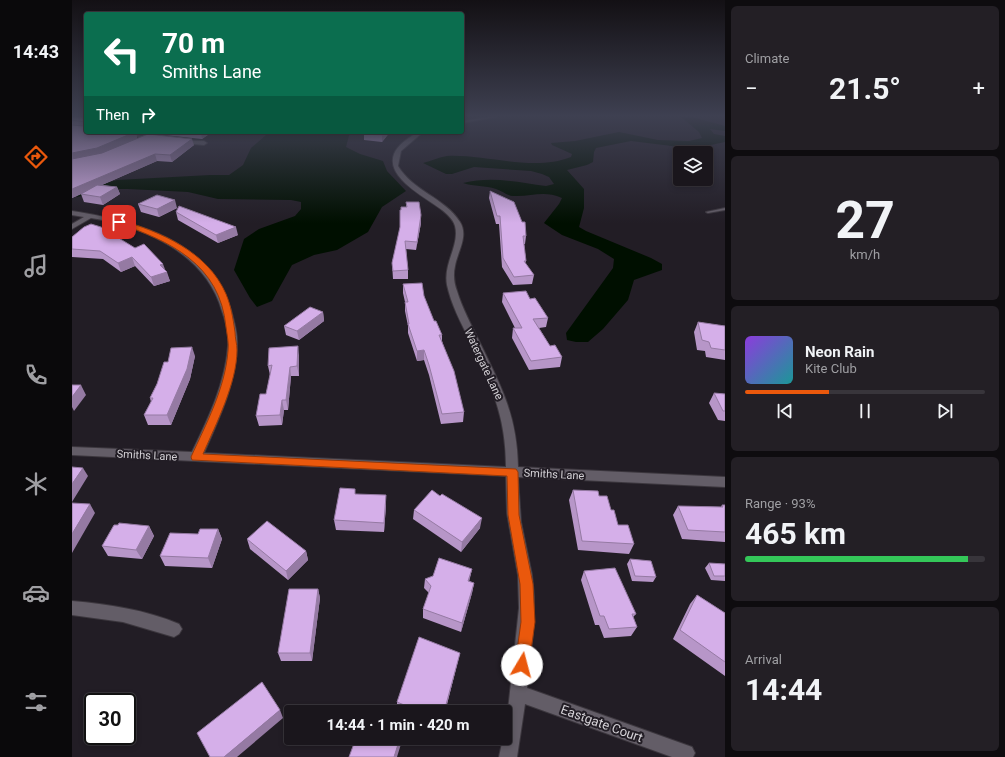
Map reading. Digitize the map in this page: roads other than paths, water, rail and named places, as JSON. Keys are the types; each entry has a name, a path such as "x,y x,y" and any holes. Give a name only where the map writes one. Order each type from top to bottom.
{"street":[{"name":"Watergate Lane","path":"397,152 395,162 399,174 444,209 456,220 459,226 460,232 451,261 450,279 463,318 501,396 509,428 513,457 512,472 514,515 526,584 528,622 508,757"},
{"path":"72,214 90,216 129,225 147,231 173,244 203,266 222,293 228,313 233,350 229,373 219,405 196,457"},
{"path":"72,227 90,216"},
{"name":"Smiths Lane","path":"72,451 725,482"},
{"path":"72,608 112,612 156,622 174,629"},
{"name":"Eastgate Court","path":"518,693 686,753"}],"lane":[{"path":"708,212 725,209"}]}
